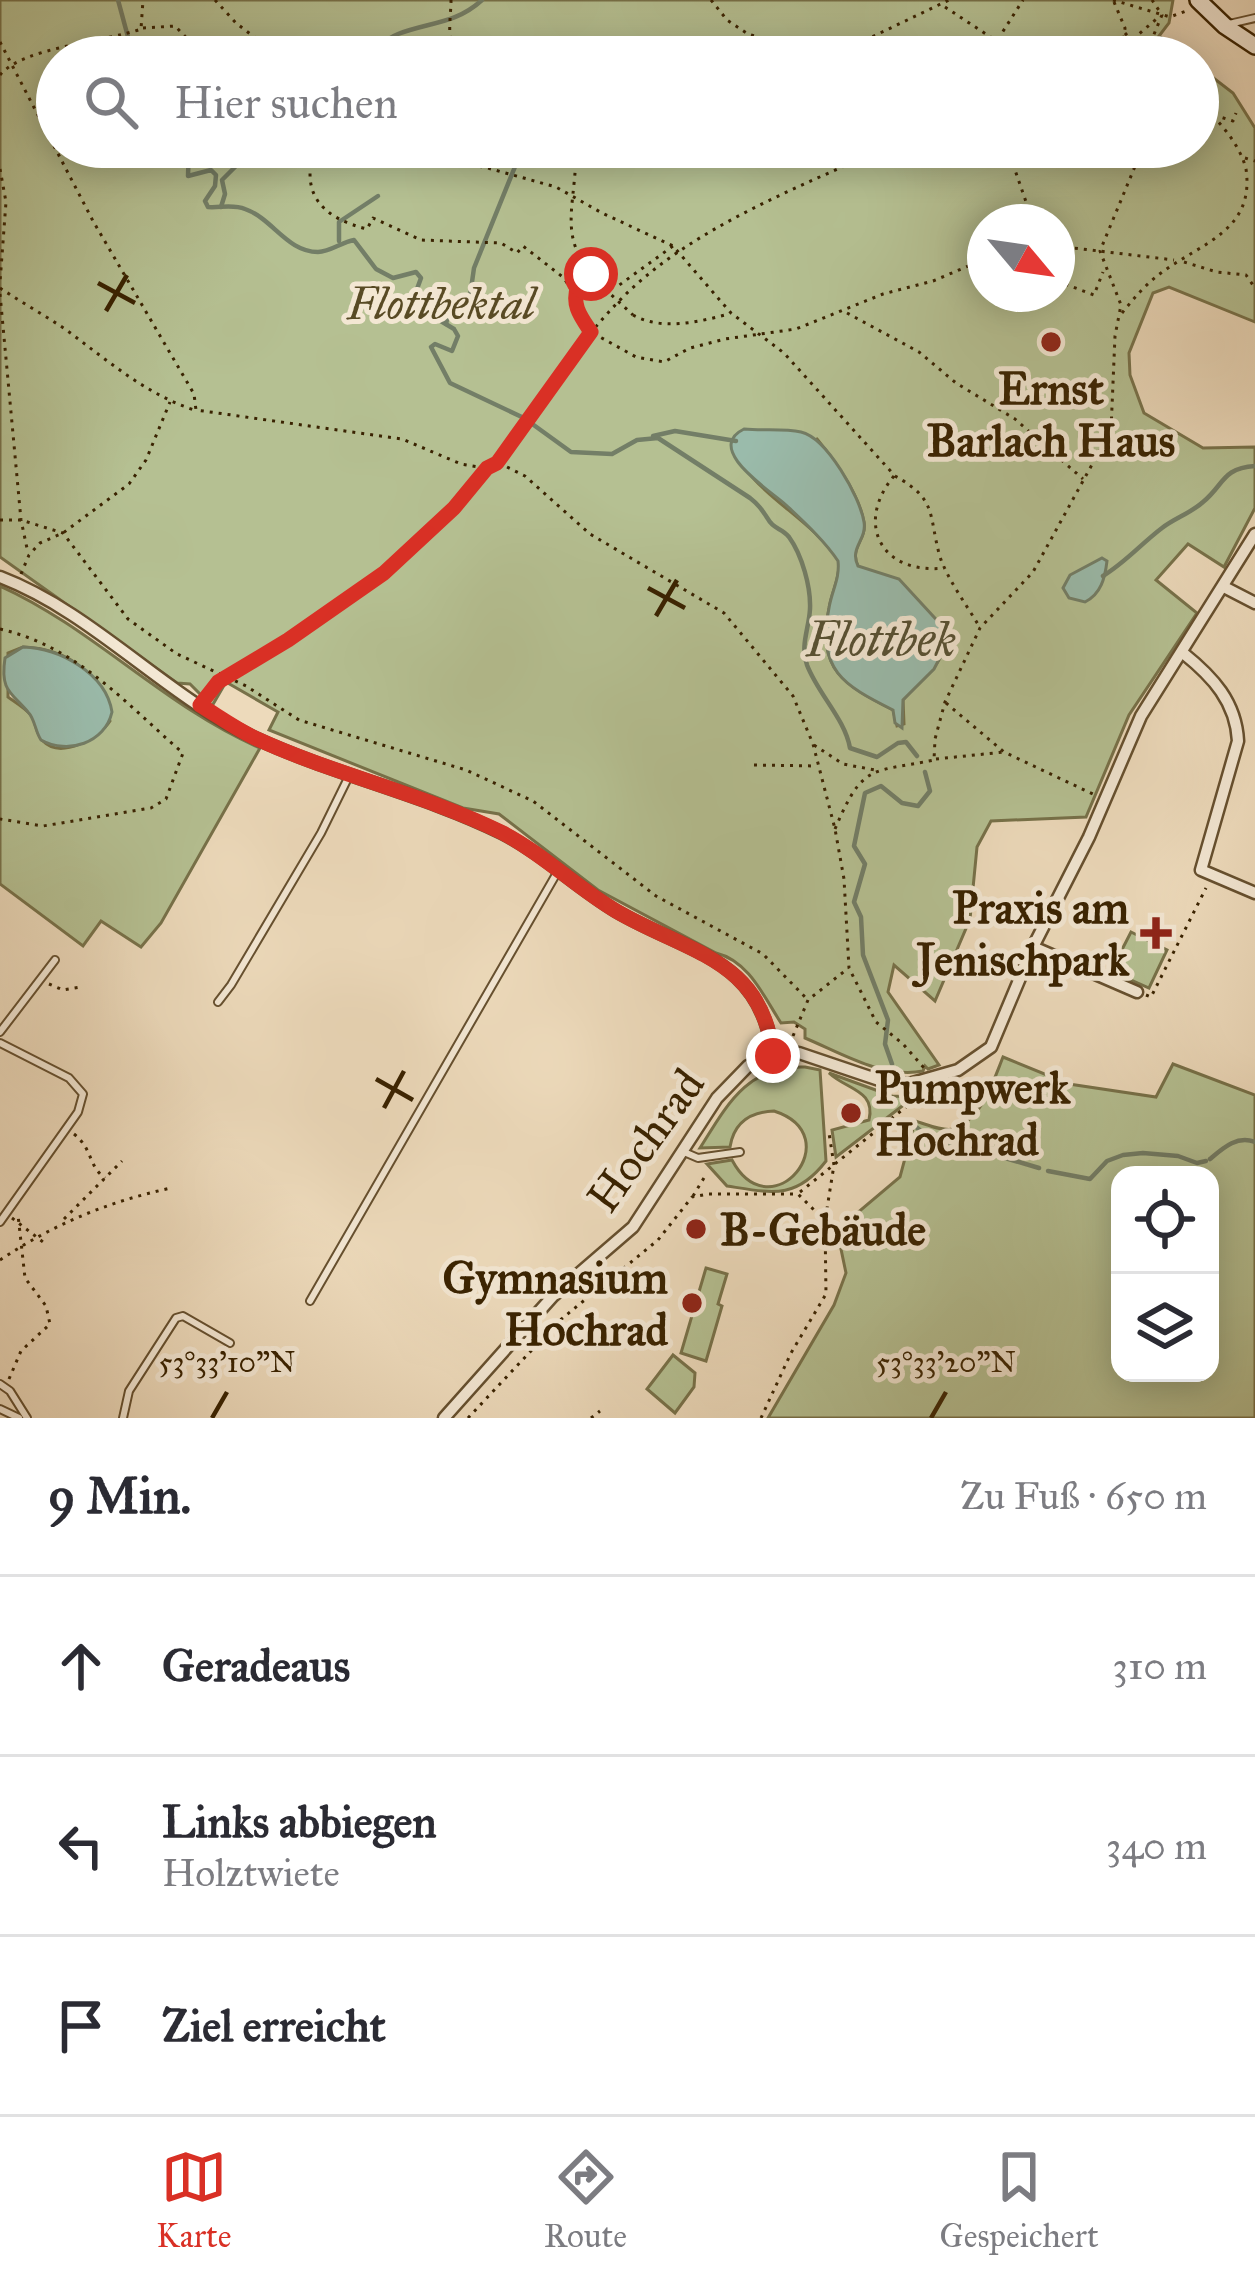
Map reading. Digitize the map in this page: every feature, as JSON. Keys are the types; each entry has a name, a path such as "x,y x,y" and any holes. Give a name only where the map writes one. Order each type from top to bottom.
{"street":[{"path":"1198,0 1255,46"},
{"path":"0,577 254,737 500,832 616,910 718,963 741,980 767,1017 773,1056 811,1055 896,1083 932,1081 991,1047 1141,716 1255,534"},
{"path":"1224,587 1255,603"},
{"path":"1183,653 1228,699 1237,726 1238,741 1207,873 1255,893"},
{"path":"1033,947 1137,992"},
{"name":"Hochrad","path":"444,1418 553,1297 633,1228 729,1082 748,1066 773,1056"}],"lane":[{"path":"1225,26 1255,18"},
{"path":"218,1002 320,833 350,773"},
{"path":"310,1301 558,872"},
{"path":"0,1032 55,960"},
{"path":"0,1043 78,1085 82,1104 0,1222"},
{"path":"684,1152 698,1158 740,1152"},
{"path":"124,1418 130,1391 176,1318 183,1316 230,1343"},
{"path":"3,1385 23,1418"},
{"path":"0,1409 23,1418"}],"path":[{"path":"141,28 143,0"},
{"path":"215,0 253,36"},
{"path":"451,0 452,36"},
{"path":"711,0 727,20 755,36"},
{"path":"876,36 949,0"},
{"path":"1000,36 1008,15 1023,0"},
{"path":"1128,36 1113,0 1162,15 1181,13"},
{"path":"1152,0 1162,15"},
{"path":"943,6 989,36"},
{"path":"1136,36 1162,15"},
{"path":"1154,36 1162,15"},
{"path":"116,36 141,28 175,26 185,36"},
{"path":"0,42 36,109"},
{"path":"0,76 13,64 36,58"},
{"path":"1219,116 1233,121 1236,112"},
{"path":"1121,314 1157,275 1220,237 1243,216 1251,196 1243,158 1219,123"},
{"path":"1243,158 1255,161"},
{"path":"66,168 194,394 196,410"},
{"path":"310,168 315,198 340,222 367,229 378,218 421,240 502,243 517,253 523,246 564,278 591,332 650,362 664,362 690,348 753,332 796,329 967,267"},
{"path":"487,168 574,195 681,253 731,314 784,353 895,476 918,488 928,500 946,568 980,628"},
{"path":"575,168 569,226 575,248 595,278 633,315 662,323 731,314"},
{"path":"200,705 228,676 384,573 454,508 487,468 497,463 591,332 625,295 681,253 758,208 842,168"},
{"path":"1013,168 1024,204"},
{"path":"934,760 945,702 980,628 1033,572 1111,430 1115,336 1121,314 1119,292 1100,251 1134,168"},
{"path":"0,170 6,202 0,288 21,520 29,555"},
{"path":"603,286 618,286 673,246"},
{"path":"1075,249 1179,261 1217,272 1255,273"},
{"path":"1075,288 1094,295 1105,269"},
{"path":"1246,275 1255,288"},
{"path":"575,295 578,286 595,278"},
{"path":"0,288 64,329 114,369 170,402 196,410 402,439 474,468 487,468"},
{"path":"845,312 919,352 956,383 1016,419 1084,481"},
{"path":"17,584 29,555 40,543 96,511 139,473 170,402"},
{"path":"497,463 526,476 590,534 724,613 793,696 813,744 835,829 844,879 849,968 857,990 882,1027 926,1072"},
{"path":"895,476 883,493 877,539 885,552 908,568 946,568"},
{"path":"0,520 21,520 63,533 128,619 177,654 228,676 308,724 466,770 533,800 656,896 763,954 808,1000"},
{"path":"0,629 54,647 79,662 183,753 166,800 151,808 56,825 0,819"},
{"path":"756,663 761,658"},
{"path":"945,702 1004,752 1099,796"},
{"path":"813,744 843,764 874,770 1004,752"},
{"path":"754,765 819,766"},
{"path":"835,829 851,792 874,770"},
{"path":"1137,992 1151,998 1207,873"},
{"path":"794,1036 808,1000 849,968"},
{"path":"37,983 69,991 80,987"},
{"path":"692,1198 799,1194 922,1094"},
{"path":"67,1128 88,1144 95,1171 106,1179"},
{"path":"761,1418 791,1353 826,1294 825,1221 834,1165 829,1133"},
{"path":"60,1224 122,1161"},
{"path":"469,1418 559,1321 658,1240 707,1173"},
{"path":"0,1260 60,1224 129,1197 171,1189"},
{"path":"799,1194 825,1221"},
{"path":"3,1385 21,1352 50,1324 46,1306 26,1278 16,1196"},
{"path":"6,1214 43,1242"},
{"path":"591,1418 600,1411"}],"green space":[{"name":"Flottbektal","path":"0,0 1173,0 1169,23 1159,36 36,36 36,168 1219,168 1219,82 1233,93 1255,128 1255,322 1169,287 1153,293 1129,353 1130,375 1144,413 1203,448 1255,447 1255,508 1224,567 1188,544 1156,580 1197,613 1129,715 1086,817 991,821 977,847 970,919 935,1001 894,965 888,992 939,1065 908,1072 878,1068 805,1038 805,1029 794,1022 781,1023 738,964 598,890 499,814 463,808 269,730 278,712 226,682 212,706 190,684 177,683 0,557","holes":["817,439 857,500 864,528 856,554 858,566 944,628 939,660 903,700 904,724 897,726 893,710 848,683 831,661 826,629 839,561 745,468"]},
{"path":"0,586 66,623 192,711 260,748 161,923 141,947 101,921 83,946 0,884","holes":["23,647 70,659 99,690 110,721 80,744 51,746 41,738 31,715 8,697 8,653"]},
{"path":"1131,932 1167,950 1149,988 1111,971"},
{"path":"1003,1057 1069,1084 1156,1097 1173,1064 1255,1095 1255,1418 768,1418 834,1305 846,1273 837,1230 900,1177 915,1121 953,1129 972,1117"},
{"path":"785,1068 820,1070 826,1161 804,1182 782,1191 727,1186 707,1164 732,1160 748,1180 766,1187 783,1183 796,1172 805,1157 805,1139 796,1123 774,1111 744,1120 730,1147 700,1148 730,1103 753,1080"},
{"path":"829,1073 892,1096 914,1097 836,1157 832,1130 869,1120 870,1110 864,1096"},
{"path":"706,1268 727,1274 706,1361 681,1353"},
{"path":"673,1355 695,1373 694,1387 675,1413 647,1389"}],"water":[{"name":"Flottbek","path":"744,429 801,432 821,445 841,470 861,511 864,528 856,554 858,566 899,579 944,628 947,644 934,669 903,700 902,728 895,723 893,710 848,683 831,661 826,629 838,561 735,458 733,437"},
{"path":"1102,558 1107,561 1105,573 1095,595 1085,602 1069,598 1063,588 1070,575"},
{"path":"23,647 51,652 91,675 112,712 102,732 73,746 41,740 4,678 5,658"}],"waterway":[{"name":"Flottbek","path":"118,0 128,36"},
{"path":"393,36 452,18 482,0"},
{"name":"Flottbek","path":"188,168 188,176 211,170 216,175 205,201 208,207 245,209 307,251 322,252 354,240 376,269 393,278 416,272 421,278 419,308 458,336 452,351 435,344 431,347 450,383 524,418 571,452 612,454 637,440 658,438 753,501 789,537 802,562 810,600 805,658 850,748 877,757 906,742 917,756"},
{"path":"221,207 222,180 234,168"},
{"path":"446,324 450,306 470,296 474,268 514,168"},
{"path":"339,241 339,222 378,196"},
{"name":"Flottbek","path":"653,436 675,431 736,441"},
{"path":"1103,576 1162,528 1198,506 1230,474 1255,466"},
{"name":"Flottbek","path":"892,1064 885,1044 888,1020 863,955 861,917 854,902 865,864 854,846 865,793 881,786 902,803 918,806 930,791 925,772"},
{"name":"Flottbek","path":"915,1126 929,1138"},
{"name":"Flottbek","path":"940,1140 987,1153"},
{"name":"Flottbek","path":"1210,1159 1236,1141 1255,1142"},
{"name":"Flottbek","path":"1048,1171 1090,1179 1107,1161 1143,1153 1206,1161"},
{"name":"Flottbek","path":"995,1155 1039,1168"}],"place":[{"name":"Ernst Barlach Haus","path":"1051,342"},
{"name":"Praxis am Jenischpark","path":"1156,933"},
{"name":"Pumpwerk Hochrad","path":"851,1113"},
{"name":"B-Gebäude","path":"696,1229"},
{"name":"Gymnasium Hochrad","path":"692,1303"}],"route":[{"path":"591,274 595,278 578,286 575,295 591,332 497,463 384,573 218,682 200,705 254,737 500,832 592,896 730,970 758,999 770,1024 773,1056"}]}
